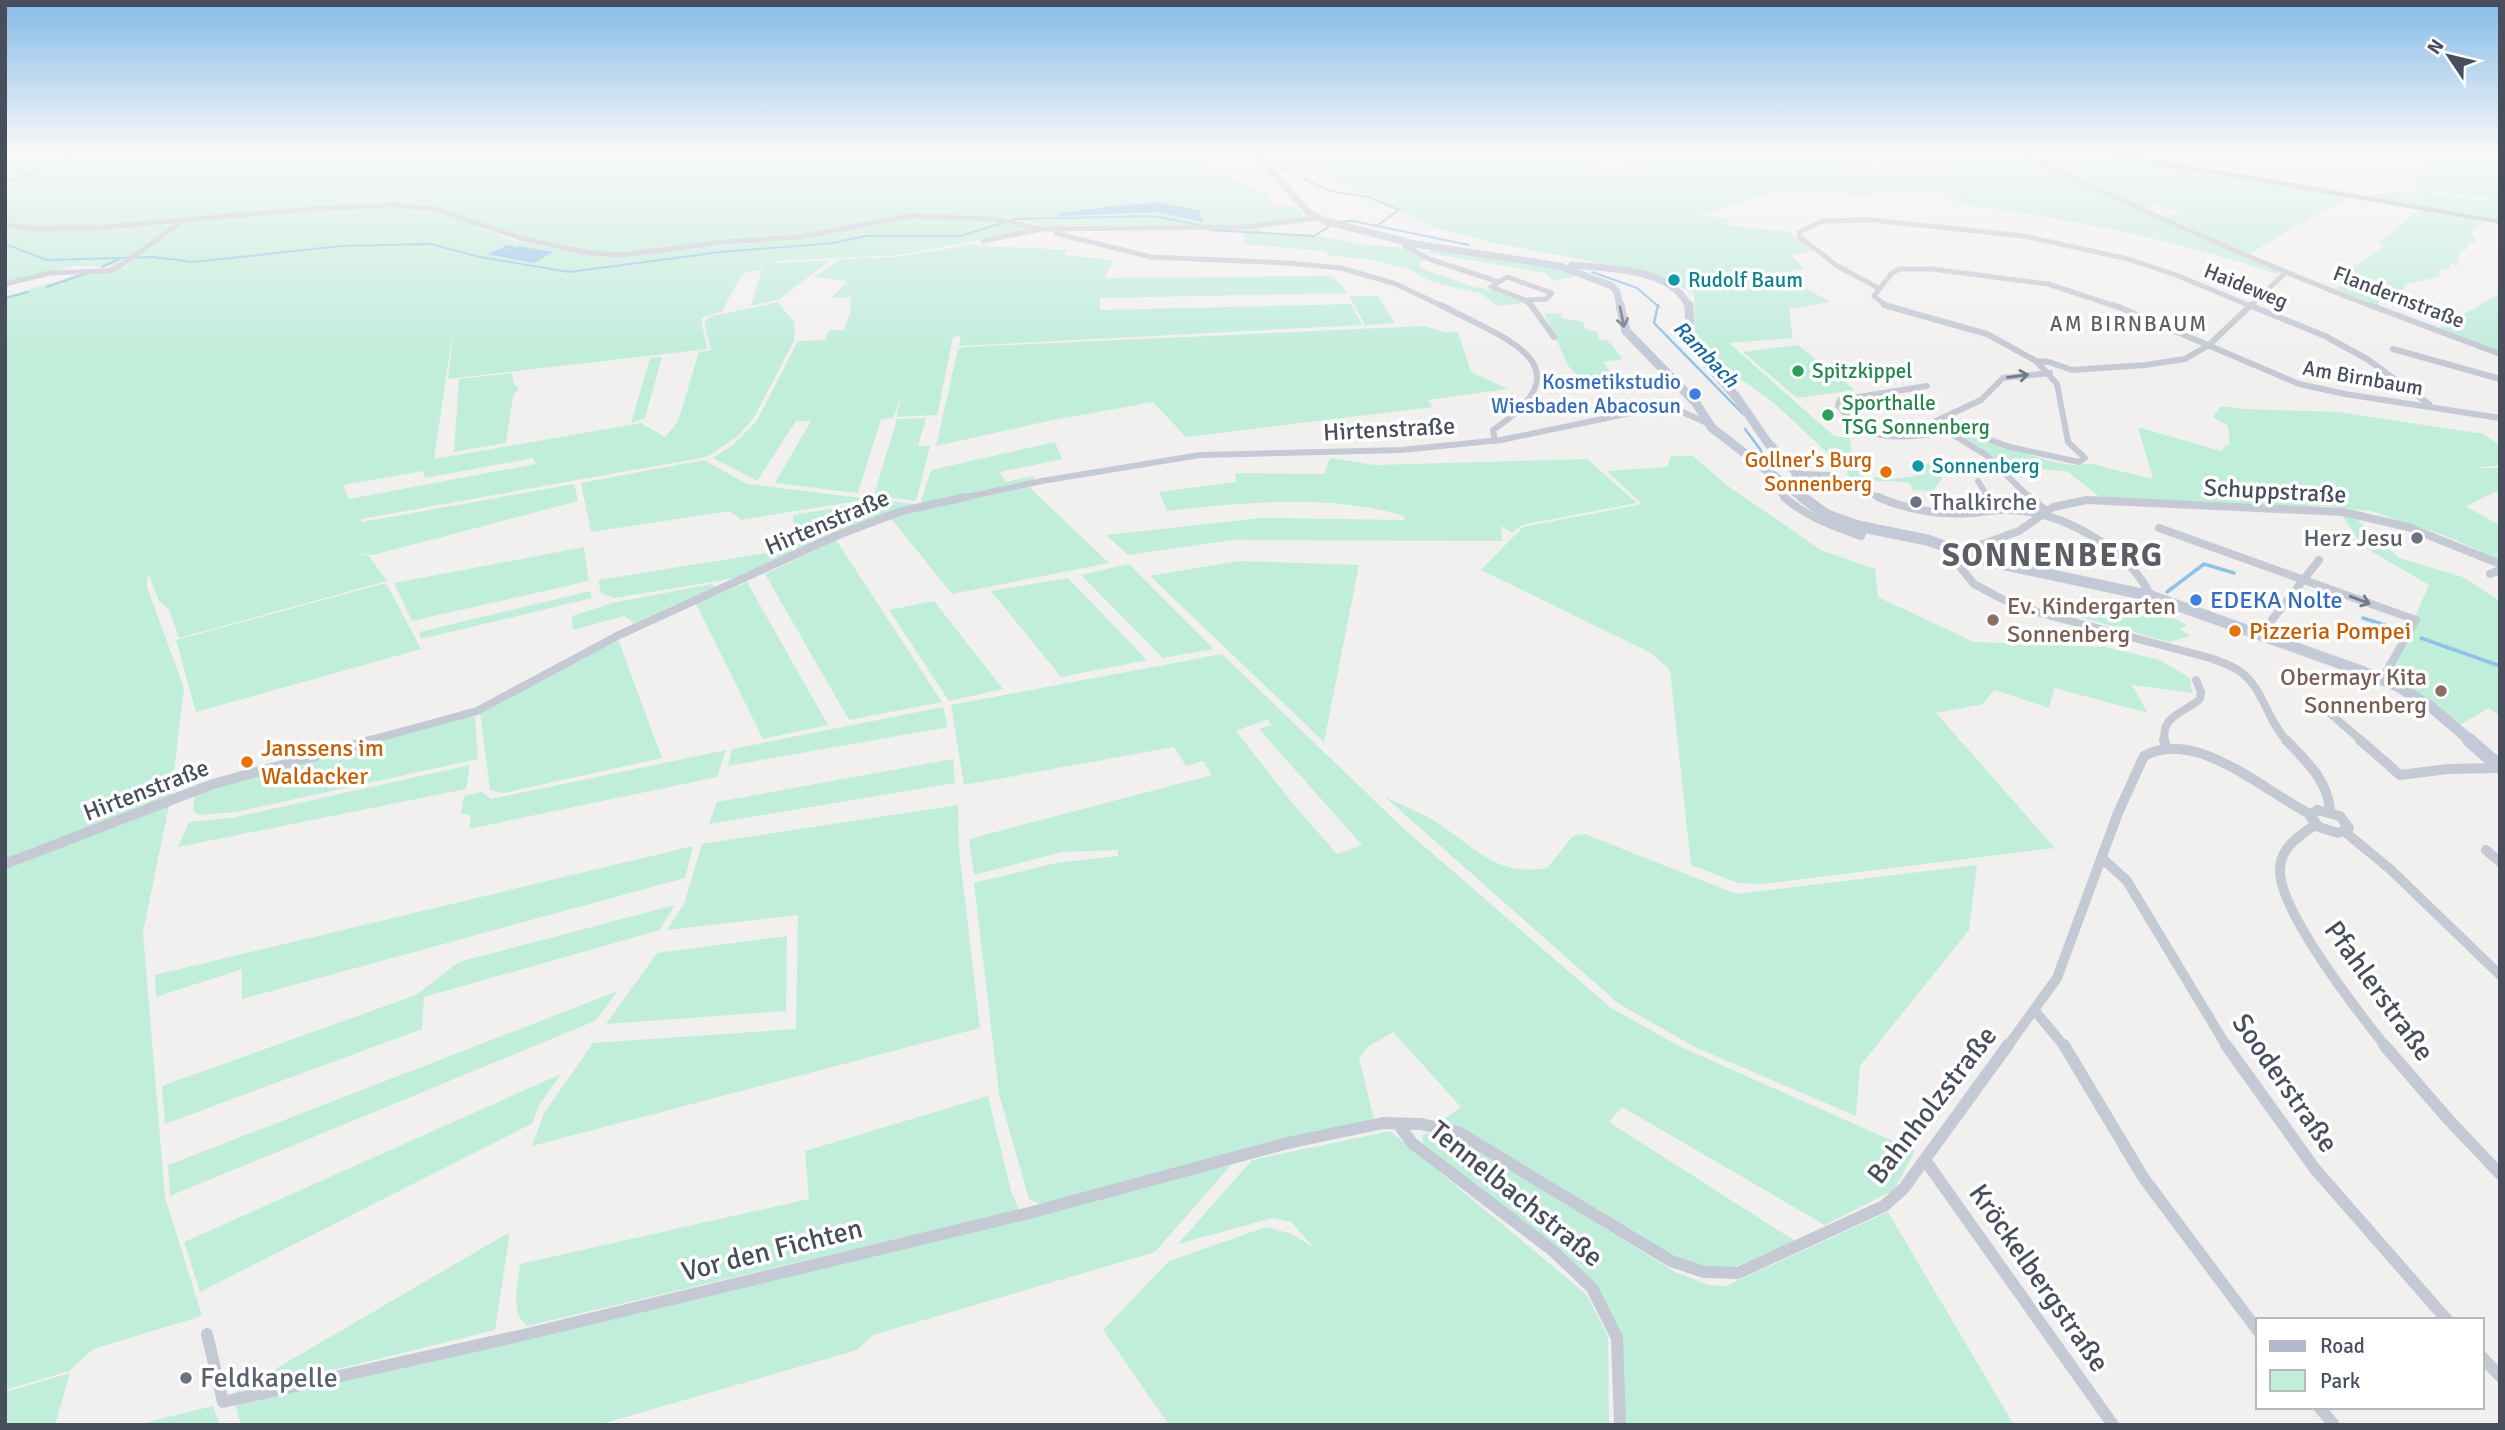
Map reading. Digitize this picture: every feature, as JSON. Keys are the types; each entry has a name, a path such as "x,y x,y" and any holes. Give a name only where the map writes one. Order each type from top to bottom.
{"main road":[{"path":"1323,220 1405,242 1582,269 1640,274 1668,284 1684,295 1690,308 1690,334 1695,349 1743,405 1768,443 1797,474 1796,481 1788,487"},
{"path":"1582,269 1616,290 1626,331 1700,407 1709,424 1772,476 1826,515 1864,528 1920,538 1991,562 2151,596 2382,679 2431,707 2500,767"}],"street":[{"path":"5,284 54,273 108,271 132,258 183,220"},
{"path":"5,225 47,229 186,220"},
{"path":"466,220 523,239 590,253 622,254 800,237 888,220"},
{"path":"994,220 1041,229"},
{"path":"983,241 1041,229 1245,227 1303,220"},
{"name":"Haideweg","path":"1843,220 1823,221 1799,232 1800,237 1836,265 1878,288"},
{"name":"Haideweg","path":"1861,220 2035,238 2127,259 2249,304 2347,346 2430,405"},
{"name":"Flandernstraße","path":"2163,220 2285,272 2500,354"},
{"path":"1057,228 1056,233 1062,235 1151,257 1256,260 1365,273 1425,295 1526,353 1536,364 1538,372 1531,396 1522,411 1493,430 1495,441"},
{"path":"1405,242 1405,246 1429,259 1499,282"},
{"name":"Am Birnbaum","path":"1878,288 1892,273 1909,268 2025,279 2076,291 2299,384 2345,394 2430,405 2500,418"},
{"path":"2036,361 2049,362 2072,370 2185,359 2208,345 2285,272"},
{"path":"1507,277 1552,293 1546,299 1528,300 1491,287 1499,282 1507,277"},
{"path":"1878,288 1874,296 1884,305 1987,334 2036,361 2050,373 2057,384 2068,442 2084,456 2084,460 2079,463 2041,456 1966,431 1945,431 1929,435 1868,431 1859,427 1838,405 1840,400 1852,396 1927,386"},
{"path":"1528,300 1554,337"},
{"name":"Flandernstraße","path":"2393,349 2500,379"},
{"path":"2050,373 2003,378 1994,391 1974,407 1936,421 1945,431 1971,444 1996,464 2017,488 2045,513 2129,563 2149,588 2151,596"},
{"name":"Hirtenstraße","path":"5,864 213,784 477,711 619,635 889,514 1042,481 1200,456 1401,450 1495,441 1655,408 1676,409 1709,424"},
{"path":"1797,474 1828,474 1898,505 1966,513 2003,509 2045,513"},
{"path":"1772,476 1769,480 1775,489 1806,512 1861,536 1864,528"},
{"path":"1978,481 1988,498 2003,509"},
{"name":"Schuppstraße","path":"2045,513 2065,503 2087,500 2333,510 2408,527 2500,564"},
{"path":"2045,513 2019,531 1975,547 1966,554 1960,567 1962,574 1985,592 2036,611 2213,658 2241,672 2256,686 2281,735 2315,772 2329,798 2330,811"},
{"path":"2159,528 2416,620 2382,679"},
{"path":"2261,634 2319,560"},
{"path":"2490,574 2500,570"},
{"path":"2196,680 2203,691 2203,697 2165,722 2163,739 2166,748 2192,751 2220,760 2333,832 2345,832 2390,869 2500,975"},
{"path":"2319,704 2400,775 2448,769 2500,767"},
{"name":"Bahnholzstraße","path":"1398,1124 1439,1127 1458,1132 1671,1261 1698,1273 1721,1276 1738,1273 1885,1206 1904,1188 2057,978 2118,813 2141,760 2153,751 2166,748"},
{"path":"2313,819 2317,810 2330,811 2347,822 2349,828 2345,832"},
{"name":"Pfahlerstraße","path":"2313,819 2290,844 2282,859 2281,883 2294,911 2338,983 2387,1049 2446,1118 2500,1174"},
{"path":"2486,850 2500,862"},
{"name":"Sooderstraße","path":"2103,859 2127,881 2233,1054 2297,1146 2354,1217 2445,1318"},
{"path":"2035,1011 2053,1029 2126,1152 2158,1198 2256,1328"},
{"name":"Vor den Fichten","path":"207,1334 223,1402 519,1336 1003,1219 1288,1143 1383,1123 1398,1124"},
{"name":"Tennelbachstraße","path":"1398,1124 1412,1143 1552,1250 1592,1288 1617,1338 1620,1425"},
{"name":"Kröckelbergstraße","path":"1925,1160 2113,1425"},
{"path":"2484,1359 2500,1376"},
{"path":"2321,1409 2334,1425"}],"green space":[{"path":"5,220 177,220 49,228 5,223"},
{"path":"211,220 459,220 514,241 602,257 785,240 903,220 994,221 1033,230 899,255 774,261 831,260 778,300 751,306 762,269 742,274 722,311 701,318 707,349 448,379 453,330 434,459 641,423 665,437 678,421 699,352 711,350 704,321 712,316 778,302 795,323 794,341 753,419 737,437 706,457 361,519 362,522 574,484 578,501 373,555 356,553 369,556 387,581 179,638 169,610 159,601 148,573 147,587 184,688 171,796 143,932 165,1197 202,1316 93,1349 69,1371 5,1390 5,297 76,275 123,268 183,222","holes":["533,458 536,464 349,499 343,485 423,471 425,478"]},
{"path":"467,220 896,220 804,235 652,251 603,253 525,239"},
{"path":"1022,220 1292,220 1247,225 1043,226"},
{"path":"1418,220 1730,220 1727,225 1790,232 1814,251 1791,255 1804,268 1781,274 1830,302 1789,309 1793,338 1729,343 1834,436 1850,438 1853,465 1862,476 1895,479 1926,474 1923,465 1935,462 1942,479 1933,491 1912,490 1911,484 1861,480 1845,474 1849,473 1775,404 1738,377 1724,373 1695,333 1694,294 1662,277 1494,243 1435,228"},
{"path":"2056,220 2163,220 2280,272 2276,274 2157,239"},
{"path":"2167,220 2309,220 2247,255"},
{"path":"2408,220 2486,222 2473,230 2472,234 2477,242 2468,242 2466,250 2460,252 2457,257 2459,266 2451,264 2448,269 2438,270 2441,276 2405,285 2404,289 2397,291 2397,296 2378,299 2379,306 2336,289 2359,274 2347,270 2385,246 2378,243"},
{"path":"176,222 118,266 73,266 5,283 5,227 38,231"},
{"path":"1259,228 1266,235 1314,235 1365,245 1404,248 1426,260 1420,263 1420,268 1474,287 1507,293 1527,303 1497,306 1482,294 1433,282 1410,270 1375,260 1329,255 1325,251 1243,244 1245,234 1238,229"},
{"path":"970,245 1067,250 1064,255 1113,260 1105,278 1333,276 1347,293 1100,298 1100,310 1351,304 1362,325 959,346 961,336 953,337 937,415 896,417 903,393 893,418 881,419 858,493 775,483 811,421 796,421 757,481 713,458 733,445 756,422 798,341 825,340 829,330 843,330 850,314 851,297 831,298 848,281 814,277 841,259 897,257"},
{"path":"1433,249 1536,263 1580,275 1553,281 1546,273 1428,253"},
{"path":"2500,294 2500,351 2439,328"},
{"path":"1349,296 1378,296 1395,323 1365,325"},
{"path":"1544,313 1563,314 1560,318 1583,322 1586,330 1597,331 1599,340 1607,340 1623,359 1603,362 1618,383 1587,388 1586,383 1569,367"},
{"path":"1424,326 1445,332 1458,332 1471,372 1508,389 1428,400 1433,407 1186,437 1153,402 1048,421 936,446 958,349 964,347"},
{"name":"Spitzkippel","path":"1798,345 1855,390 1797,398 1743,352"},
{"path":"662,357 645,418 631,423 650,358"},
{"path":"512,373 514,384 519,388 513,396 506,443 454,452 459,379"},
{"path":"2221,406 2338,412 2484,434 2500,446 2500,465 2477,468 2500,468 2500,490 2465,506 2500,525 2500,560 2446,536 2371,511 2321,506 2101,498 2068,472 1997,464 1957,434 1963,432 2049,461 2072,465 2092,464 2153,479 2138,427 2221,451 2226,445 2230,445 2228,426 2213,417"},
{"path":"926,418 918,446 930,446 916,501 874,495 897,419"},
{"path":"1055,442 1062,459 1000,472 1006,482 1033,476 1036,481 925,504 921,502 931,470"},
{"path":"1671,456 1693,456 1728,486 1821,550 1875,569 1878,597 1974,642 2106,647 2160,660 2190,678 2192,693 2132,685 2148,713 2054,688 2049,708 1994,690 1983,704 1936,713 2055,848 1761,884 1738,883 1691,865 1670,670 1651,653 1481,570 1523,527 1642,504 1607,471 1667,467"},
{"path":"1330,458 1374,465 1587,459 1637,503 1522,525 1512,533 1501,526 1502,541 1233,540 1128,555 1106,535 1262,518 1405,520 1404,516 1376,509 1317,502 1256,503 1167,511 1159,492 1236,482 1235,473 1324,474"},
{"path":"704,460 747,484 870,499 741,520 730,511 591,532 581,483"},
{"path":"1029,487 1109,563 952,594 890,517"},
{"path":"881,500 913,504 912,507 796,550 793,515"},
{"path":"2342,515 2352,515 2399,558 2463,577 2500,601 2500,716 2489,708 2461,724 2388,678 2429,585 2362,546"},
{"path":"836,540 942,702 849,720 765,574"},
{"path":"584,547 589,581 412,621 394,583"},
{"path":"791,549 793,552 735,578 614,598 601,593 598,580"},
{"path":"1239,561 1359,565 1324,742 1150,576"},
{"path":"1129,564 1214,649 1163,658 1081,575"},
{"path":"1068,578 1148,660 1061,677 991,591"},
{"path":"747,582 828,725 763,739 696,604"},
{"path":"386,583 421,649 196,712 176,640"},
{"path":"712,584 715,587 634,623 624,616 573,630 572,616 612,603"},
{"path":"590,591 592,598 421,639 419,632"},
{"path":"934,601 1003,689 949,701 889,610"},
{"path":"2068,603 2175,619 2187,625 2180,629 2190,636 2169,642 2065,613"},
{"path":"618,639 662,758 504,793 490,790 480,711"},
{"path":"1222,654 1404,829 1611,1008 1681,1047 1915,1151 1894,1190 1825,1225 1622,1107 1609,1122 1795,1241 1721,1273 1674,1259 1442,1121 1461,1107 1393,1032 1368,1047 1359,1058 1374,1120 1040,1204 1029,1199 999,1094 974,883 1056,863 1118,856 1118,850 1062,852 974,875 969,839 1212,775 1203,761 1186,766 1174,747 964,785 951,705","holes":["1268,719 1271,725 1259,729 1362,845 1337,854 1294,805 1236,731"]},
{"path":"943,707 948,727 728,766 732,749"},
{"path":"475,715 478,759 236,812 200,815 193,811 195,794 233,781"},
{"path":"726,750 717,777 469,829 471,816 461,813 464,796 482,792 491,799"},
{"path":"953,759 955,783 709,824 717,802"},
{"path":"470,765 466,789 178,847 189,822 231,818"},
{"path":"1385,797 1435,821 1486,858 1513,868 1547,868 1573,836 1585,834 1736,894 1977,865 1969,930 1860,1066 1856,1116 1697,1048 1619,1004"},
{"path":"958,805 959,849 980,1028 532,1146 544,1113 593,1043 796,1029 798,915 667,930 684,904 702,844"},
{"path":"693,846 685,878 242,999 242,969 156,997 155,975"},
{"path":"675,905 660,930 424,997 422,1029 165,1124 162,1086 416,995 459,962"},
{"path":"787,936 786,1011 606,1024 657,953"},
{"path":"618,991 595,1021 170,1196 168,1165"},
{"path":"561,1074 538,1107 533,1123 200,1292 184,1242"},
{"path":"988,1096 1011,1191 1019,1210 527,1326 521,1320 516,1305 520,1264 809,1199 805,1151"},
{"path":"1390,1131 1586,1294 1608,1336 1609,1425 1169,1425 1103,1330 1169,1261 1266,1227 1292,1234 1314,1248 1291,1222 1272,1218 1178,1244 1252,1160"},
{"path":"1438,1131 1462,1139 1675,1272 1708,1285 1726,1286 1888,1212 2014,1425 1622,1425 1620,1335 1596,1286 1424,1146 1422,1135"},
{"path":"1231,1165 1155,1252 873,1335 857,1350 598,1425 241,1425 235,1404"},
{"path":"510,1232 495,1330 229,1396"},
{"path":"70,1373 55,1425 5,1425 5,1392"},
{"path":"213,1406 220,1425 135,1425"}],"water":[{"path":"508,245 516,246 502,253 519,246 553,252 534,263 487,254"}],"waterway":[{"path":"5,244 47,260 153,257 193,262 341,246 431,244 480,257 569,272 721,252 833,243 865,236 961,236 1012,220"},
{"path":"1172,220 1200,225"},
{"name":"Rambach","path":"1378,225 1385,220"},
{"name":"Rambach","path":"1337,222 1353,221 1469,245"},
{"path":"1210,230 1314,236 1330,226"},
{"path":"102,267 119,259"},
{"name":"Rambach","path":"1592,272 1637,288 1658,306"},
{"path":"47,287 87,273"},
{"path":"5,298 28,292"},
{"name":"Rambach","path":"1658,306 1654,323 1743,414"},
{"name":"Rambach","path":"1745,429 1760,449 1766,463"},
{"name":"Rambach","path":"2167,592 2204,564 2234,573"},
{"name":"Rambach","path":"2317,601 2330,606"},
{"name":"Rambach","path":"2363,618 2385,625"},
{"name":"Rambach","path":"2421,638 2500,666"}],"place":[{"name":"Rudolf Baum","path":"1674,280"},
{"name":"Spitzkippel","path":"1798,371"},
{"name":"Kosmetikstudio Wiesbaden Abacosun","path":"1695,394"},
{"name":"Sporthalle TSG Sonnenberg","path":"1828,415"},
{"name":"Sonnenberg","path":"1918,466"},
{"name":"Gollner's Burg Sonnenberg","path":"1886,472"},
{"name":"Thalkirche","path":"1916,502"},
{"name":"Herz Jesu","path":"2417,538"},
{"name":"EDEKA Nolte","path":"2196,600"},
{"name":"Ev. Kindergarten Sonnenberg","path":"1993,620"},
{"name":"Pizzeria Pompei","path":"2235,631"},
{"name":"Obermayr Kita Sonnenberg","path":"2441,691"},
{"name":"Janssens im Waldacker","path":"247,762"},
{"name":"Feldkapelle","path":"186,1378"}],"district":[{"name":"AM BIRNBAUM","path":"2129,324"},
{"name":"SONNENBERG","path":"2053,555"}]}
